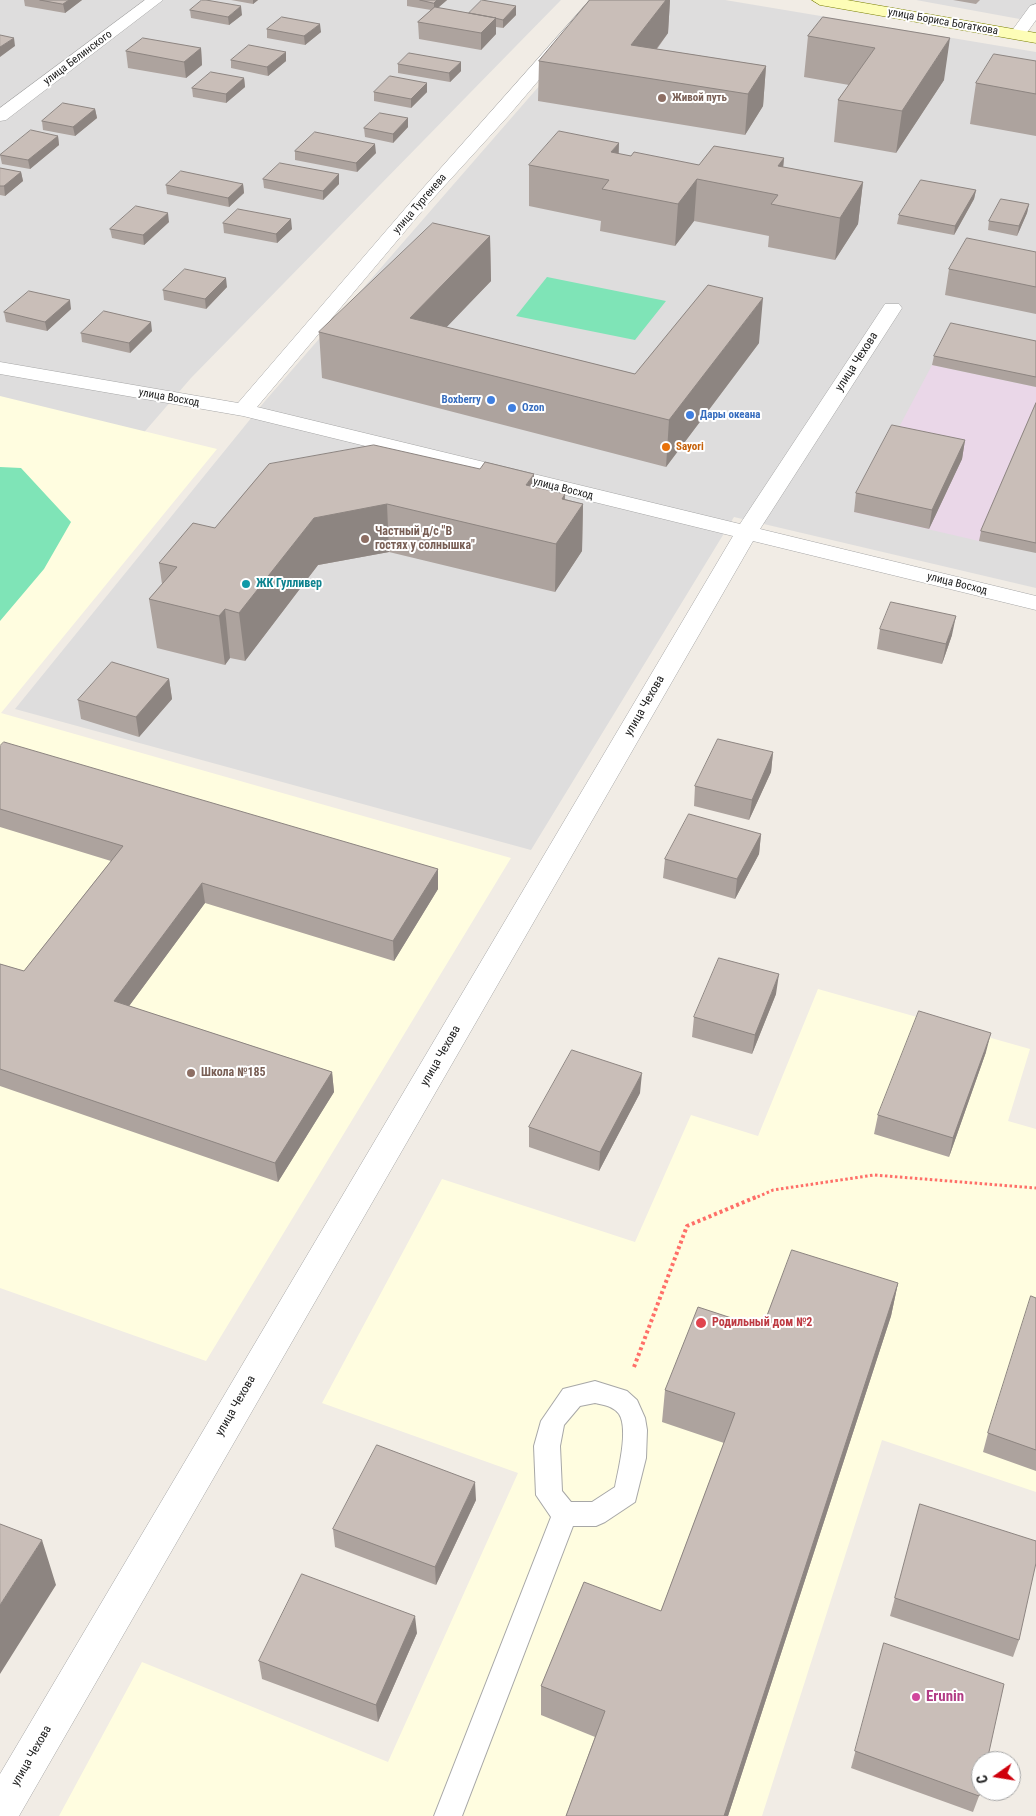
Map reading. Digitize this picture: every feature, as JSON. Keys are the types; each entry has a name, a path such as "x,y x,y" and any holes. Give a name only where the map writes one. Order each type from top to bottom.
{"main road":[{"name":"улица Бориса Богаткова","path":"820,0 1036,38"}],"street":[{"name":"улица Белинского","path":"0,116 155,0"},
{"name":"улица Тургенева","path":"243,410 422,200 504,110 599,0"},
{"path":"1017,35 1036,9"},
{"name":"улица Чехова","path":"0,1811 747,531 892,308"},
{"name":"улица Восход","path":"0,368 243,410 635,506 747,531 1036,603"}],"lane":[{"path":"595,1392 622,1400 634,1417 635,1455 626,1494 596,1514 565,1514 549,1495 547,1446 553,1421 572,1397 595,1392"},
{"path":"448,1816 565,1514"}],"path":[{"path":"622,1400 687,1226 774,1190 874,1176 1036,1188"}],"shaded area":[{"path":"0,0 561,0 191,378 0,599"},
{"path":"614,0 725,0 1036,52 1036,588 734,517 531,850 15,709 265,401"},
{"path":"916,0 1036,0 1036,22"},
{"path":"932,365 1036,387 1036,409 979,541 854,512"},
{"name":"Школа №185","path":"0,396 217,449 1,713 511,858 206,1361 0,1288"},
{"name":"Родильный дом №2","path":"818,989 1030,1049 1008,1121 1036,1129 1036,1492 882,1440 762,1816 59,1816 142,1662 388,1762 518,1473 322,1403 442,1179 635,1242 691,1115 758,1136"}],"green space":[{"path":"547,277 666,301 635,340 516,316"},
{"path":"0,467 21,468 71,522 44,569 0,621"}],"building":[{"path":"40,0 69,0 63,4"},
{"path":"202,0 241,6 228,17 190,10"},
{"path":"420,0 437,0 434,3"},
{"path":"482,0 516,6 503,20 469,13"},
{"path":"590,0 666,0 631,45 766,66 748,94 539,61"},
{"path":"435,7 496,18 481,33 418,22"},
{"path":"282,17 320,24 304,36 267,29"},
{"path":"823,17 950,38 902,111 838,100 875,48 808,36"},
{"path":"0,35 14,38 0,47"},
{"path":"143,38 201,48 184,62 126,51"},
{"path":"249,45 286,52 267,67 231,60"},
{"path":"409,53 461,62 449,73 398,64"},
{"path":"994,54 1036,61 1036,94 976,83"},
{"path":"211,72 244,78 226,94 192,88"},
{"path":"390,76 427,83 411,99 374,92"},
{"path":"63,103 95,109 73,127 42,121"},
{"path":"380,113 408,118 393,134 364,128"},
{"path":"31,130 58,136 28,160 0,155"},
{"path":"559,131 619,143 611,152 631,156 634,152 699,165 714,146 784,158 778,166 863,182 840,218 771,204 778,195 697,179 678,204 602,189 609,180 529,165"},
{"path":"315,132 375,144 356,163 295,151"},
{"path":"280,163 339,174 323,191 263,179"},
{"path":"0,168 21,172 4,186 0,186"},
{"path":"181,171 243,184 228,198 166,185"},
{"path":"921,180 976,190 955,226 899,215"},
{"path":"1001,199 1029,204 1019,226 989,221"},
{"path":"136,206 168,213 143,235 110,229"},
{"path":"238,209 291,219 276,234 223,223"},
{"path":"433,223 490,236 410,318 635,374 708,285 763,298 669,420 319,332"},
{"path":"967,238 1036,252 1036,287 949,269"},
{"path":"185,269 226,278 205,299 163,290"},
{"path":"29,291 70,300 45,322 4,312"},
{"path":"104,311 151,322 129,343 81,333"},
{"path":"951,323 1036,341 1036,377 934,356"},
{"path":"1036,403 1036,543 981,531"},
{"path":"892,425 965,440 932,510 856,493"},
{"path":"374,445 480,469 485,462 534,474 526,485 565,494 562,499 583,504 556,544 387,504 314,518 239,613 225,609 219,616 149,599 177,567 159,563 193,523 215,528 269,464"},
{"path":"891,602 956,616 946,644 880,629"},
{"path":"112,662 169,679 136,717 78,700"},
{"path":"718,739 773,752 752,800 695,786"},
{"path":"4,742 438,869 393,941 202,883 114,1001 332,1072 275,1163 0,1069 0,964 24,971 123,846 0,809 0,746"},
{"path":"689,814 761,834 737,879 665,859"},
{"path":"719,958 779,974 755,1035 694,1017"},
{"path":"919,1011 991,1033 953,1138 878,1115"},
{"path":"572,1050 642,1073 600,1152 529,1127"},
{"name":"Родильный дом №2","path":"792,1250 898,1283 724,1816 566,1816 605,1711 541,1686 584,1582 661,1611 735,1413 665,1390 698,1307 762,1328"},
{"path":"1031,1296 1036,1298 1036,1450 988,1433"},
{"path":"377,1445 475,1482 435,1567 333,1529"},
{"path":"920,1504 1036,1541 1036,1563 1019,1640 895,1598"},
{"path":"0,1524 42,1540 0,1605"},
{"path":"302,1574 415,1616 376,1705 259,1661"},
{"path":"884,1643 1004,1684 989,1751 971,1751 971,1793 855,1751"}],"place":[{"name":"Живой путь","path":"662,98"},
{"name":"Boxberry","path":"491,400"},
{"name":"Ozon","path":"512,408"},
{"name":"Дары океана","path":"690,415"},
{"name":"Sayori","path":"666,447"},
{"name":"Частный д/c \"В гостях у солнышка\"","path":"365,539"},
{"name":"ЖК Гулливер","path":"246,584"},
{"name":"Школа №185","path":"191,1073"},
{"name":"Родильный дом №2","path":"701,1323"},
{"name":"Erunin","path":"916,1697"}]}
